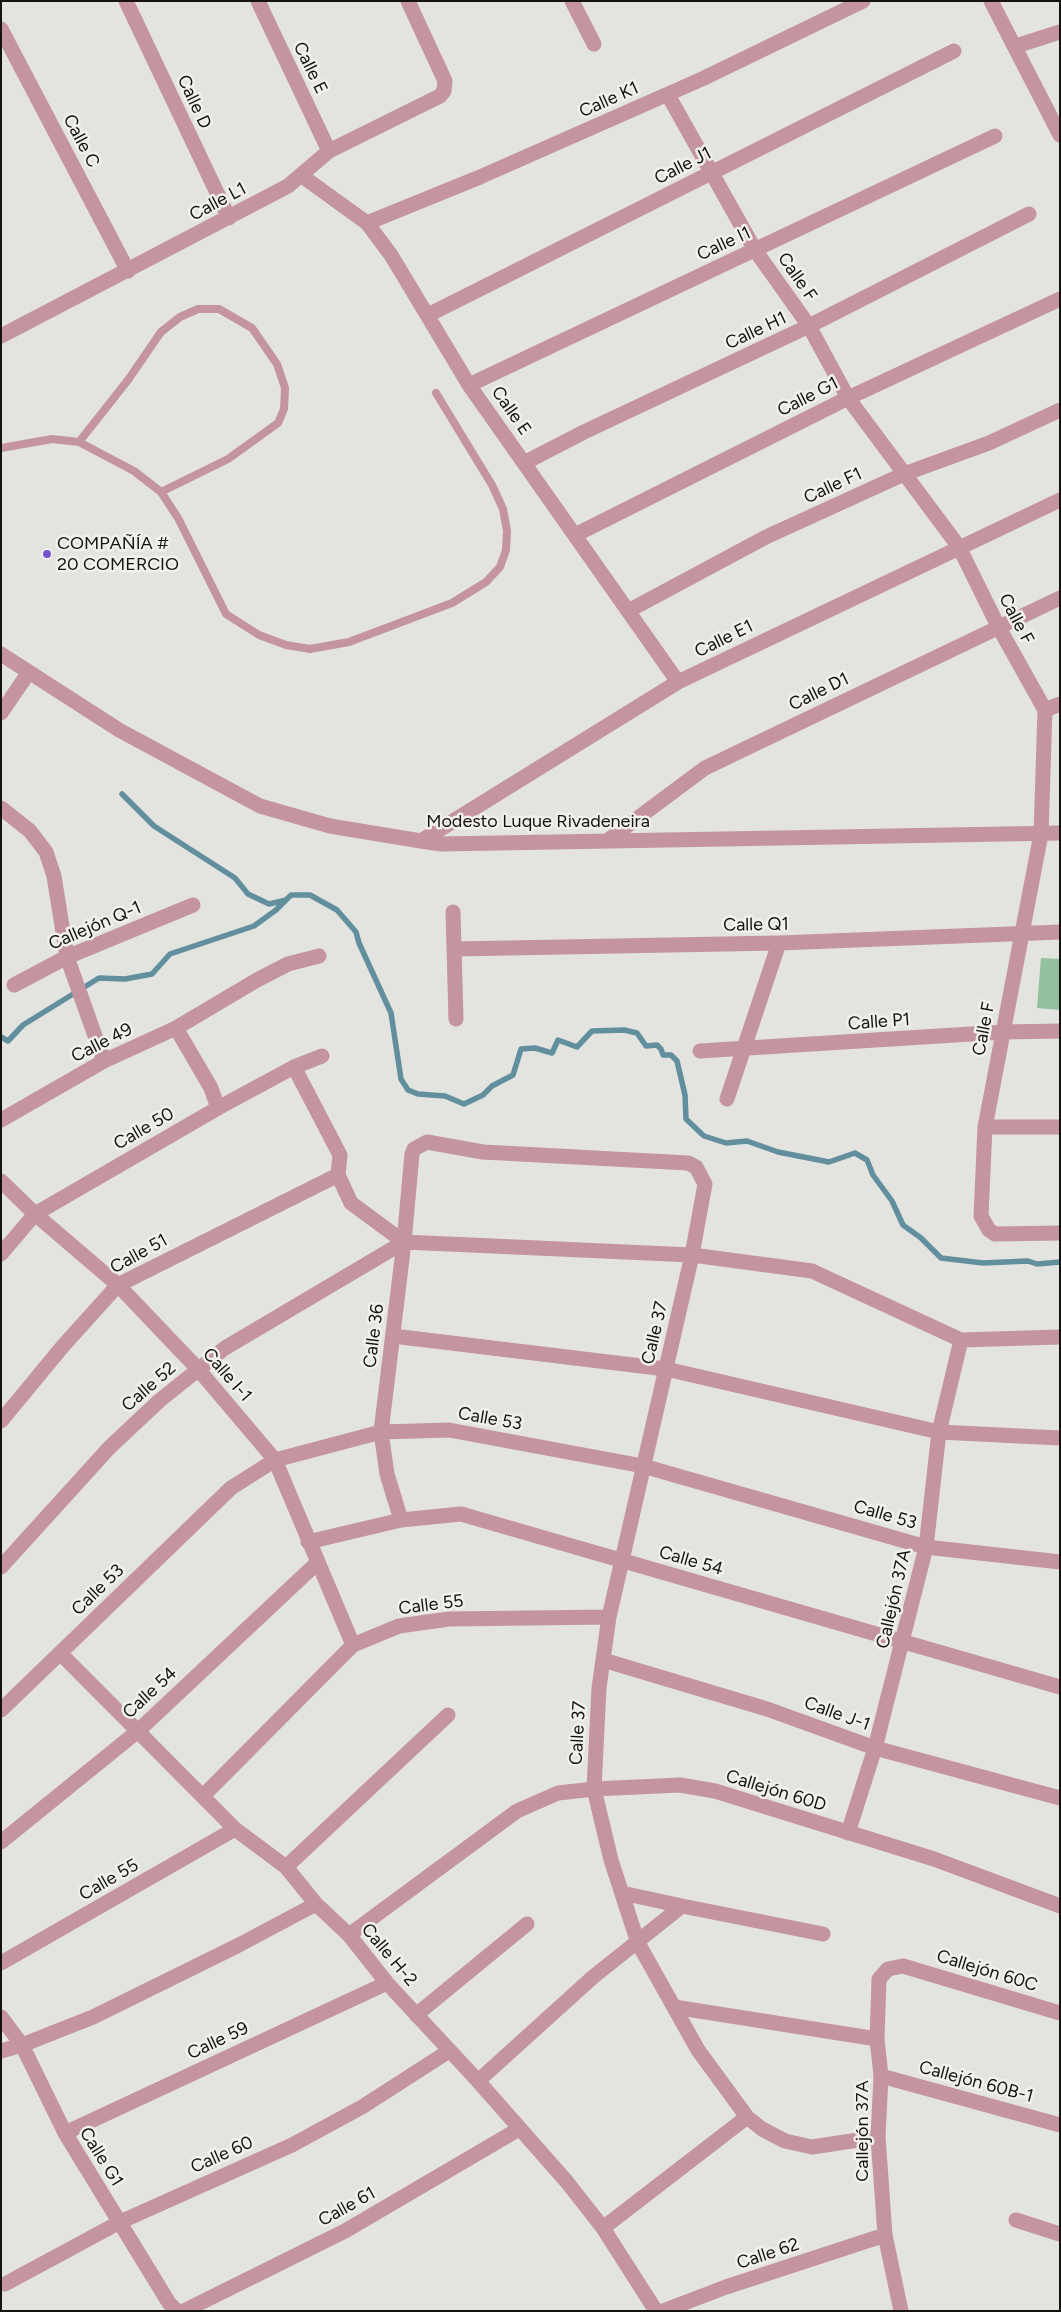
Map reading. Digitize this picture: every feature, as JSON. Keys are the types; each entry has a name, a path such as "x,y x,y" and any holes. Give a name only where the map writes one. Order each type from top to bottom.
{"street":[{"name":"Calle D","path":"126,1 229,218"},
{"name":"Calle E","path":"258,1 329,150"},
{"name":"Calle L1","path":"1,336 288,186 302,176 329,150 440,96 444,91 446,81 408,1"},
{"path":"572,1 594,44"},
{"name":"Calle K1","path":"367,223 480,177 668,95 863,1"},
{"path":"991,1 1016,46 1060,135"},
{"name":"Calle C","path":"1,29 128,271"},
{"path":"1016,46 1060,32"},
{"name":"Calle J1","path":"428,315 954,51"},
{"name":"Calle F","path":"668,95 755,250 809,326 848,398 959,547 998,626 1044,710 1041,834 985,1128 981,1216 989,1230 995,1234 1060,1233"},
{"name":"Calle I1","path":"469,385 995,136"},
{"name":"Calle E","path":"302,176 367,223 391,255 469,385 678,682"},
{"name":"Calle H1","path":"524,463 584,432 809,326 1029,214"},
{"name":"Calle G1","path":"575,535 848,398 1060,299"},
{"name":"Calle F1","path":"628,611 766,538 904,474 989,443 1060,410"},
{"name":"Calle E1","path":"421,842 678,682 1060,500"},
{"name":"Calle D1","path":"607,841 705,768 998,626 1060,598"},
{"name":"Modesto Luque Rivadeneira","path":"1,654 119,730 260,806 330,826 421,842 441,844 1060,834"},
{"path":"1,713 29,672"},
{"path":"1044,710 1060,704"},
{"path":"1,808 30,830 46,852 54,876 67,956 104,1061"},
{"name":"Callejón Q-1","path":"14,985 67,956 193,906"},
{"path":"453,912 456,1019"},
{"name":"Calle Q1","path":"454,949 779,943 1060,932"},
{"path":"726,1099 779,943"},
{"name":"Calle 49","path":"1,1120 104,1061 176,1028 256,980 288,964 319,956"},
{"path":"176,1028 211,1088 218,1108"},
{"name":"Calle P1","path":"700,1051 1003,1032 1060,1031"},
{"name":"Calle 50","path":"1,1254 35,1214 218,1108 294,1067 322,1056"},
{"path":"294,1067 340,1155 338,1175 351,1203 404,1242 692,1255 812,1271 961,1340 1060,1337"},
{"path":"985,1128 1060,1127"},
{"name":"Calle 37","path":"412,1154 419,1145 427,1142 483,1152 688,1163 696,1168 705,1184 692,1255 609,1617 599,1688 594,1789 611,1860 638,1942 698,2050 747,2116 762,2130 785,2141 812,2148 878,2136"},
{"name":"Calle 36","path":"401,1520 388,1474 381,1432 404,1242 412,1154"},
{"name":"Calle 51","path":"1,1422 63,1346 118,1285 338,1175"},
{"name":"Calle I-1","path":"1,1181 35,1214 118,1285 198,1369 275,1460 353,1645"},
{"name":"Calle 52","path":"1,1567 109,1448 159,1401 198,1369 225,1348 404,1242"},
{"path":"393,1336 666,1369 939,1432 1060,1438"},
{"name":"Callejón 37A","path":"848,1833 875,1748 926,1547 939,1432 961,1340"},
{"name":"Calle 53","path":"1,1710 231,1488 275,1460 381,1432 449,1430 643,1466 926,1547 1060,1562"},
{"name":"Calle 54","path":"308,1542 401,1520 461,1514 1060,1687"},
{"name":"Calle 54","path":"1,1842 138,1731 317,1563"},
{"name":"Calle 55","path":"204,1796 353,1645 399,1626 450,1619 609,1617"},
{"name":"Calle H-2","path":"60,1653 204,1796 235,1830 286,1867 316,1904 349,1935 387,1984 478,2081 567,2182 603,2228 656,2311"},
{"name":"Calle J-1","path":"603,1660 767,1709 875,1748 1060,1798"},
{"path":"286,1867 448,1715"},
{"name":"Callejón 60D","path":"349,1935 517,1811 558,1793 594,1789 680,1785 715,1791 934,1859 1060,1906"},
{"name":"Calle 55","path":"1,1963 235,1830"},
{"path":"622,1893 823,1934"},
{"path":"1,2051 22,2046 93,2017 237,1946 316,1904"},
{"path":"478,2081 594,1977 682,1906"},
{"path":"416,2015 527,1924"},
{"name":"Callejón 37A","path":"901,2311 885,2235 878,2136 882,2076 877,2039 879,1979 888,1969 903,1966"},
{"name":"Callejón 60C","path":"903,1966 1060,2013"},
{"name":"Calle 59","path":"65,2133 387,1984"},
{"path":"674,2007 877,2039"},
{"name":"Calle G1","path":"1,2018 22,2046 65,2133 169,2303 183,2310"},
{"name":"Calle 60","path":"5,2284 120,2222 292,2145 362,2107 450,2051"},
{"name":"Callejón 60B-1","path":"882,2076 1060,2126"},
{"path":"603,2228 747,2116"},
{"name":"Calle 61","path":"183,2310 346,2231 519,2129"},
{"path":"1016,2220 1060,2234"},
{"name":"Calle 62","path":"663,2311 726,2287 885,2235"}],"lane":[{"path":"79,442 128,380 161,332 180,317 198,310 219,309 252,328 276,364 285,388 284,409 278,423 228,459 161,492"},
{"path":"1,448 52,439 79,442 134,471 161,492 178,518 226,614 258,635 286,645 310,649 349,642 452,603 486,582 500,567 506,550 507,531 503,509 492,485 436,393"}],"green space":[{"path":"1041,958 1060,959 1060,1010 1037,1008"}],"waterway":[{"path":"122,794 154,826 235,878 248,894 269,904 286,900"},
{"path":"1,1037 8,1041 23,1025 99,978 125,979 152,974 170,954 254,926 276,910 291,895 310,895 337,910 356,932 359,943 391,1013 401,1079 408,1090 418,1094 445,1096 464,1104 483,1095 492,1086 513,1075 521,1049 535,1048 552,1053 558,1040 577,1047 592,1031 624,1030 637,1033 646,1046 657,1045 663,1055 671,1055 677,1061 685,1095 686,1119 704,1136 726,1143 747,1141 778,1152 829,1162 855,1153 867,1160 873,1175 892,1201 903,1225 921,1238 941,1258 983,1263 1028,1261 1037,1264 1060,1262"}],"place":[{"name":"COMPAÑÍA # 20 COMERCIO","path":"47,554"}]}
